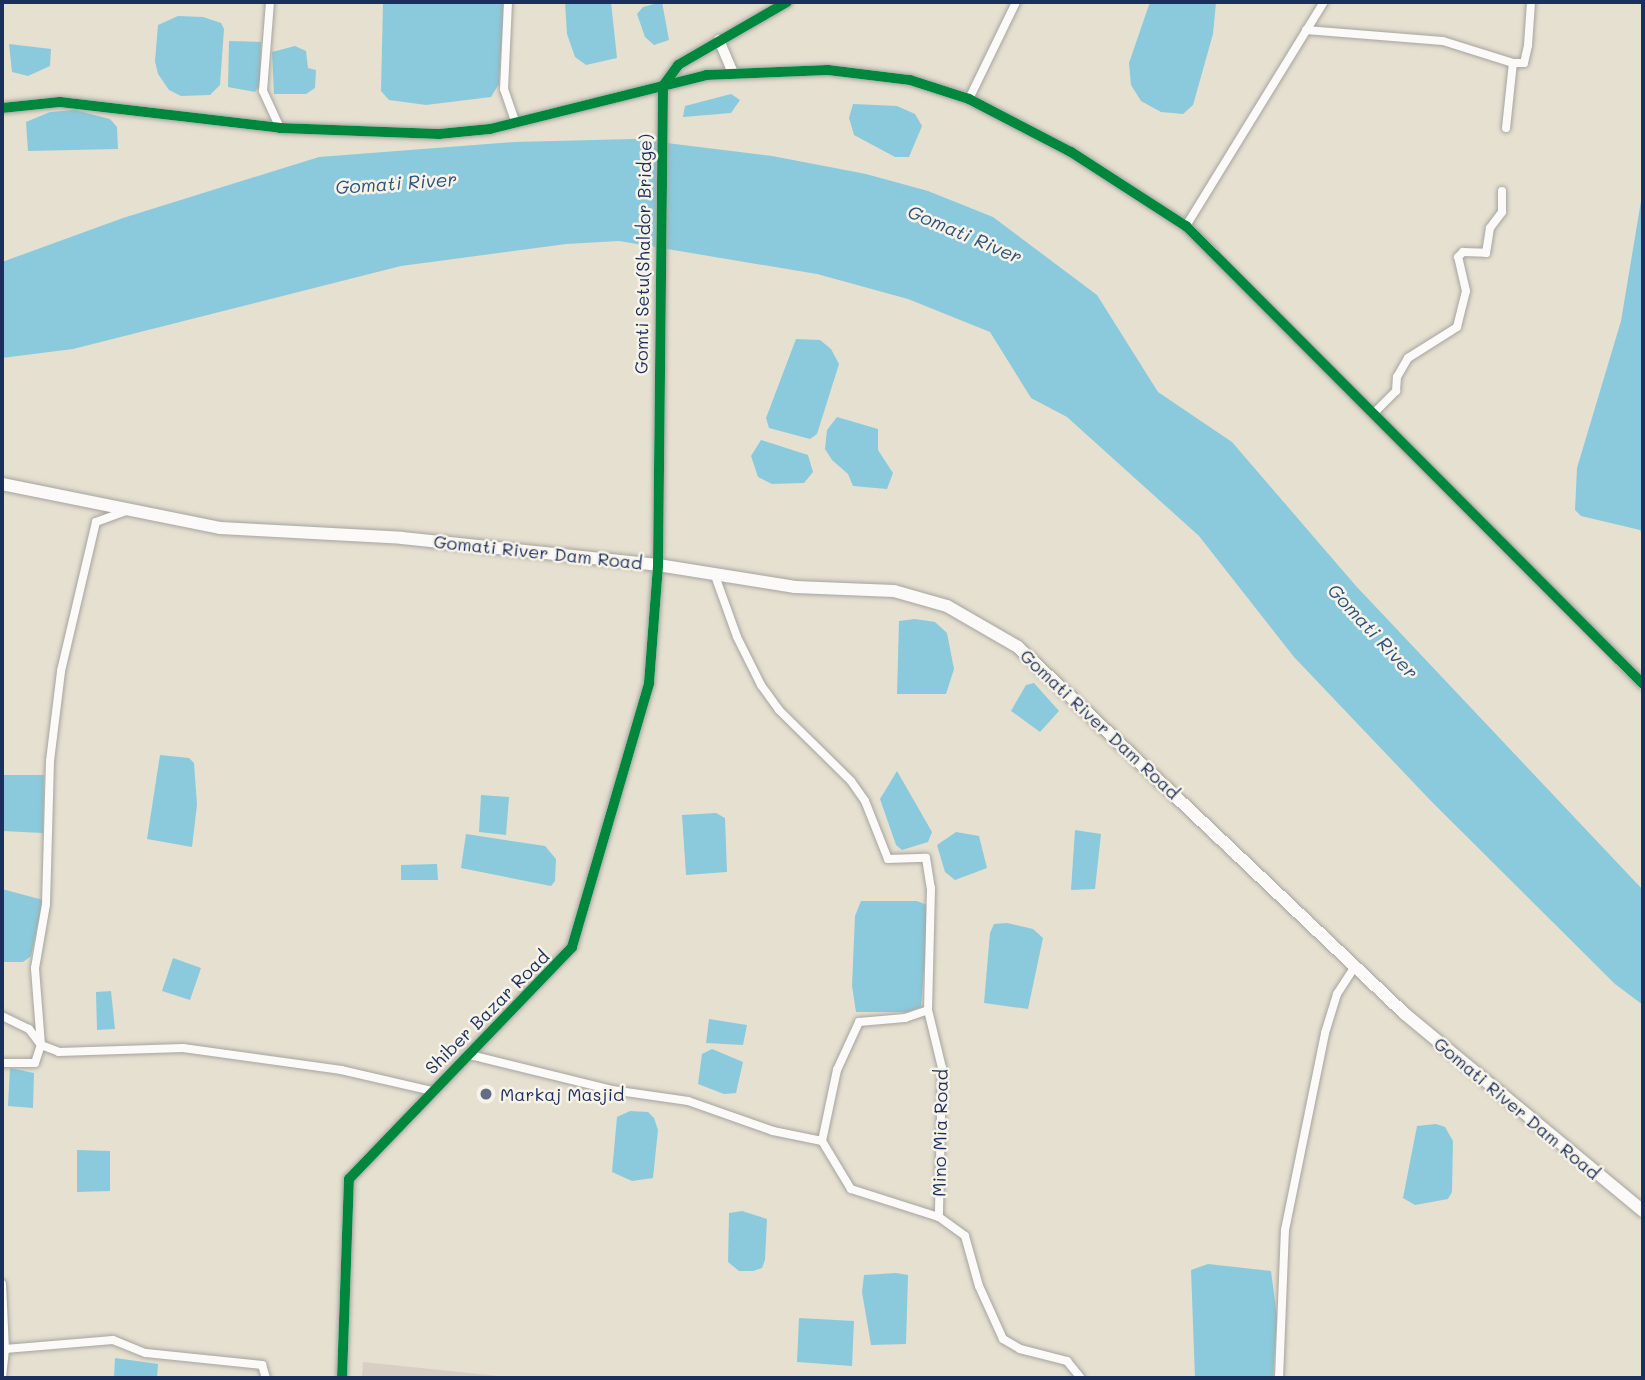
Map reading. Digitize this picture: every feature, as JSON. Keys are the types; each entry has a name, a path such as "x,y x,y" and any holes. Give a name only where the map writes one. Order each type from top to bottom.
{"main road":[{"name":"Gomati River Dam Road","path":"2,484 252,531 402,538 658,565 795,587 894,591 947,606 995,630 1070,692 1355,966 1452,1055 1643,1211"}],"street":[{"path":"271,2 263,91 280,128"},
{"path":"508,2 504,89 516,123"},
{"path":"663,86 678,65 787,2"},
{"path":"969,99 1016,2"},
{"path":"1186,226 1324,2"},
{"path":"1306,30 1443,41 1513,64 1524,63 1531,2"},
{"path":"719,40 733,73"},
{"path":"1506,128 1513,64"},
{"path":"2,108 60,102 280,128 439,134 516,123 663,86 683,78 733,73 828,70 911,80 969,99 1071,152 1186,226 1375,412 1471,514 1643,684"},
{"name":"Gomti Setu(Shaldor Bridge)","path":"658,565 663,86"},
{"path":"1375,412 1396,391 1397,377 1408,358 1457,327 1466,291 1458,257 1463,252 1486,253 1490,228 1502,212 1502,191"},
{"path":"2,1063 35,1063 41,1045 35,968 46,904 50,761 61,671 96,522 136,509"},
{"name":"Shiber Bazar Road","path":"342,1378 349,1180 432,1091 566,957 576,939 649,683 658,565"},
{"name":"Mino Mia Road","path":"714,573 737,637 761,685 779,710 851,781 865,801 888,859 926,858 931,888 928,1010 942,1068 939,1217"},
{"path":"1279,1378 1285,1230 1325,1033 1337,994 1355,966"},
{"path":"928,1010 905,1018 859,1022 837,1070 821,1141 851,1189 939,1217 965,1236 979,1286 1003,1339 1020,1349 1067,1361 1081,1378"},
{"path":"2,1016 30,1029 41,1045 59,1052 183,1048 341,1070 432,1091"},
{"path":"470,1055 612,1090 688,1101 773,1131 821,1141"},
{"path":"2,1284 5,1349 2,1377"},
{"path":"5,1349 113,1340 146,1353 262,1365 266,1378"}],"shaded area":[{"path":"363,1362 516,1378 362,1378"}],"water":[{"path":"383,2 504,2 499,84 491,97 426,105 389,100 381,91"},
{"path":"565,2 611,2 617,58 586,65 575,57 567,34"},
{"path":"662,2 669,40 654,45 645,37 637,14 643,7"},
{"path":"1150,2 1216,2 1213,34 1193,105 1183,114 1161,112 1141,101 1131,85 1129,63"},
{"path":"178,16 203,17 221,23 224,29 220,85 210,95 181,96 169,90 158,74 155,61 158,25"},
{"path":"229,41 261,42 260,85 255,92 228,87"},
{"path":"9,44 51,49 50,66 28,76 12,72"},
{"path":"295,46 306,51 308,68 316,70 315,88 306,94 274,94 272,52"},
{"path":"731,94 740,100 731,113 683,117 685,106"},
{"path":"853,104 897,106 915,114 922,126 909,157 895,157 854,135 849,118"},
{"path":"75,110 110,119 117,127 118,149 28,151 26,122 50,112"},
{"name":"Gomati River","path":"634,139 772,156 866,174 928,191 993,217 1097,295 1158,392 1232,442 1356,586 1643,890 1643,1005 1615,984 1431,801 1294,657 1199,536 1067,417 1031,398 990,332 908,299 817,274 619,241 566,244 401,266 73,349 2,358 2,262 123,218 319,157 514,142"},
{"path":"1643,189 1643,535 1640,530 1581,516 1575,510 1577,468 1621,321"},
{"path":"796,339 820,340 831,349 839,364 817,434 810,439 769,428 766,418"},
{"path":"837,417 878,429 878,450 893,473 887,489 853,486 848,474 832,460 825,449 827,430"},
{"path":"761,440 808,455 813,472 804,483 772,484 758,477 751,456"},
{"path":"915,619 935,622 947,633 954,669 946,694 897,694 899,621"},
{"path":"1034,683 1059,711 1040,732 1011,711 1026,685"},
{"path":"160,755 189,758 194,763 197,805 192,847 147,839"},
{"path":"897,771 932,832 928,842 902,850 896,845 880,799"},
{"path":"2,775 44,775 43,833 2,831"},
{"path":"481,795 509,797 506,835 479,832"},
{"path":"716,813 725,818 727,872 686,875 682,815"},
{"path":"1075,830 1101,834 1095,889 1071,890"},
{"path":"956,832 979,836 987,868 955,880 945,872 937,845"},
{"path":"466,834 545,846 556,859 555,881 551,886 461,868"},
{"path":"437,864 438,880 401,880 401,865"},
{"path":"2,889 43,900 31,956 23,962 2,962"},
{"path":"861,901 917,901 929,906 921,1007 907,1012 856,1012 852,986 855,916"},
{"path":"1007,923 1033,929 1043,938 1028,1009 984,1003 990,933 994,924"},
{"path":"173,958 201,968 190,1000 162,991"},
{"path":"111,991 115,1029 97,1030 96,992"},
{"path":"709,1019 747,1025 743,1045 706,1043"},
{"path":"712,1049 743,1062 736,1093 724,1094 698,1084 702,1054"},
{"path":"10,1068 34,1073 33,1108 8,1106"},
{"path":"630,1111 648,1112 654,1118 658,1130 653,1178 632,1181 612,1172 617,1117"},
{"path":"1436,1124 1445,1127 1453,1141 1452,1192 1448,1199 1415,1205 1403,1198 1417,1126"},
{"path":"77,1150 110,1151 110,1191 77,1192"},
{"path":"742,1211 767,1219 765,1260 762,1268 753,1271 739,1271 728,1262 729,1213"},
{"path":"1208,1264 1271,1271 1277,1316 1273,1378 1195,1378 1191,1270"},
{"path":"864,1275 908,1275 906,1344 871,1345 862,1292"},
{"path":"799,1318 854,1321 852,1366 797,1362"},
{"path":"115,1358 158,1364 157,1378 114,1378"}],"cycle path":[{"path":"342,1378 349,1179 572,947 649,683 658,565 663,86 678,65 787,2"},
{"path":"2,108 60,102 280,128 439,134 490,129 706,75 828,70 910,80 969,99 1071,152 1186,226 1643,684"}],"place":[{"name":"Markaj Masjid","path":"486,1094"}]}
